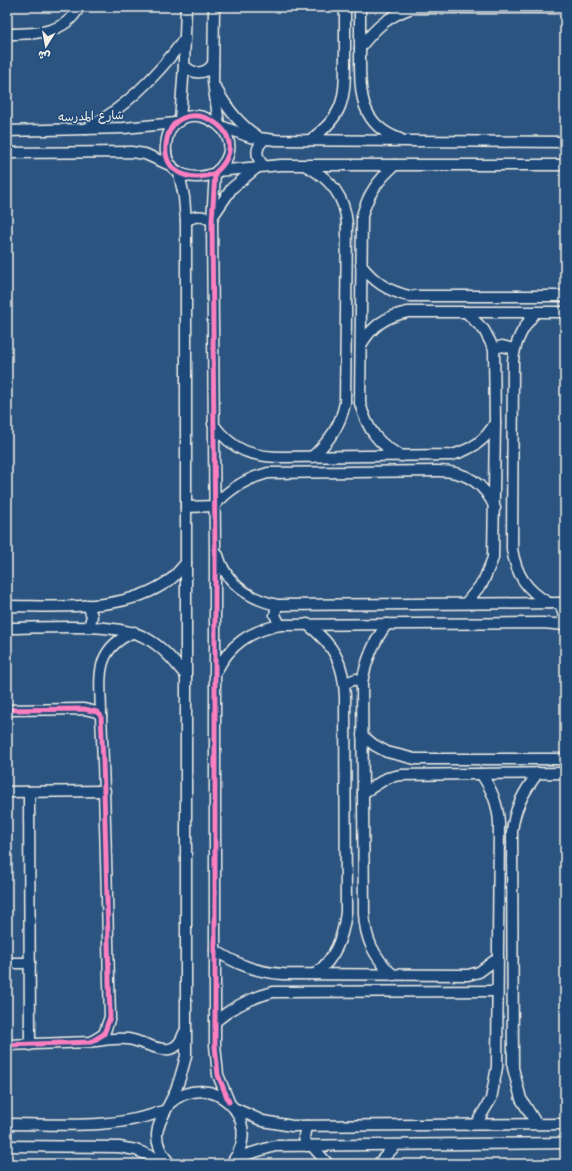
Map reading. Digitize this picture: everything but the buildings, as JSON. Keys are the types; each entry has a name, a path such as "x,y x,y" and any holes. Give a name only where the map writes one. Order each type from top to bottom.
{"street":[{"path":"7,34 49,31 62,26 71,20 80,7"},
{"path":"178,122 184,65 186,7"},
{"path":"214,7 214,82 220,125 226,134 228,149 224,164 216,172 212,219 215,545 215,1022 216,1068 223,1089 240,1118 243,1137 239,1151 231,1163"},
{"path":"310,140 320,133 336,114 345,92 345,7"},
{"path":"360,7 361,93 364,106 371,118 380,128 392,136 406,141"},
{"path":"360,48 378,26 411,7 565,8"},
{"path":"84,130 109,115 149,82 168,61 185,38"},
{"path":"184,65 196,73 206,71 213,64"},
{"path":"214,82 228,108 249,130 262,139"},
{"path":"345,92 353,96 361,93"},
{"path":"169,1164 159,1147 157,1138 159,1120 166,1108 183,1068 186,1056 186,221 184,197 176,169 167,158 166,139 178,122 189,116 200,116 210,118 220,125 240,134 262,139 565,142"},
{"name":"شارع المدرسه","path":"7,131 84,130 178,122"},
{"path":"262,139 257,153 262,166"},
{"path":"7,153 131,152 146,154 197,178 216,172 262,166 565,165"},
{"path":"304,165 320,173 333,185 342,199 346,216 345,403 338,428 331,438 312,457"},
{"path":"395,165 383,175 373,187 366,201 362,216 360,403 370,430 379,442 402,456"},
{"path":"212,219 232,188 262,166"},
{"path":"346,216 354,212 362,216"},
{"path":"186,221 196,216 212,219"},
{"path":"361,265 377,282 387,289 409,296 565,296"},
{"path":"408,312 406,304 409,296"},
{"path":"361,345 375,326 396,314 408,312 565,312"},
{"path":"466,312 484,330 494,349 495,423 494,549 489,570 479,588 466,604"},
{"path":"536,312 522,329 514,349 512,548 514,562 519,575 532,591 549,603"},
{"path":"494,349 506,346 514,349"},
{"path":"345,403 354,406 360,403"},
{"path":"213,424 221,434 241,450 266,457 312,457 452,455 466,451 478,443 489,434 495,423"},
{"path":"438,456 441,465 438,471"},
{"path":"284,457 282,465 284,472"},
{"path":"186,507 214,506 225,493 238,484 260,475 284,472 451,471 474,479 490,497 495,508"},
{"path":"215,545 220,564 230,580 245,593 262,602 277,605 563,603 564,616 563,624 280,625 263,628 243,638 223,659 215,674"},
{"path":"494,549 503,551 512,548"},
{"path":"7,606 88,605 126,599 149,591 171,579 186,563"},
{"path":"88,605 92,616 89,627"},
{"path":"277,605 275,615 280,625"},
{"path":"308,624 319,633 333,650 342,669 345,683 345,927 334,954 325,966 315,974"},
{"path":"387,624 379,634 368,657 362,682 364,913 368,941 374,954 393,975"},
{"path":"7,628 89,627 134,632 161,647 186,676"},
{"path":"92,1042 104,1034 110,1017 105,856 105,791 101,716 101,664 110,648 117,641 134,632"},
{"path":"345,683 356,679 362,682"},
{"path":"7,710 84,709 91,710 101,716"},
{"path":"362,735 374,745 387,752 415,758 565,759"},
{"path":"414,774 410,771 408,766 410,761 415,758"},
{"path":"363,793 387,778 400,775 565,773"},
{"path":"476,1124 491,1099 497,1067 499,822 498,812 492,792 481,774"},
{"path":"536,1123 521,1099 513,1068 513,823 522,796 538,774"},
{"path":"7,792 105,791"},
{"path":"29,792 30,1045"},
{"path":"499,822 505,818 510,819 513,823"},
{"path":"346,912 354,918 359,917 364,913"},
{"path":"216,950 247,968 265,972 302,974 468,975 479,972 498,958"},
{"path":"7,963 30,962"},
{"path":"302,974 298,981 302,991"},
{"path":"215,1022 236,1006 254,997 273,992 497,991"},
{"path":"7,1045 92,1042 108,1039 128,1039 162,1050 168,1050 178,1044 185,1029"},
{"path":"497,1067 505,1070 513,1068"},
{"path":"7,1124 116,1123 134,1121 166,1108 185,1093 199,1091 213,1093 233,1106 270,1123 306,1126 536,1123 565,1124"},
{"path":"306,1126 304,1137 309,1146 328,1164"},
{"path":"231,1163 260,1149 275,1146 565,1143"},
{"path":"378,1164 396,1145"},
{"path":"7,1146 119,1147 136,1150 169,1164"}],"cycle path":[{"path":"215,173 198,177 189,176 181,174 169,163 166,155 166,145 172,127 183,118 197,116 211,120 223,129 229,142 227,157 215,173 212,221 215,545 215,1045 218,1075 229,1102"},
{"path":"7,710 84,709 97,712 101,716 110,1017 104,1034 91,1042 7,1045"}]}
